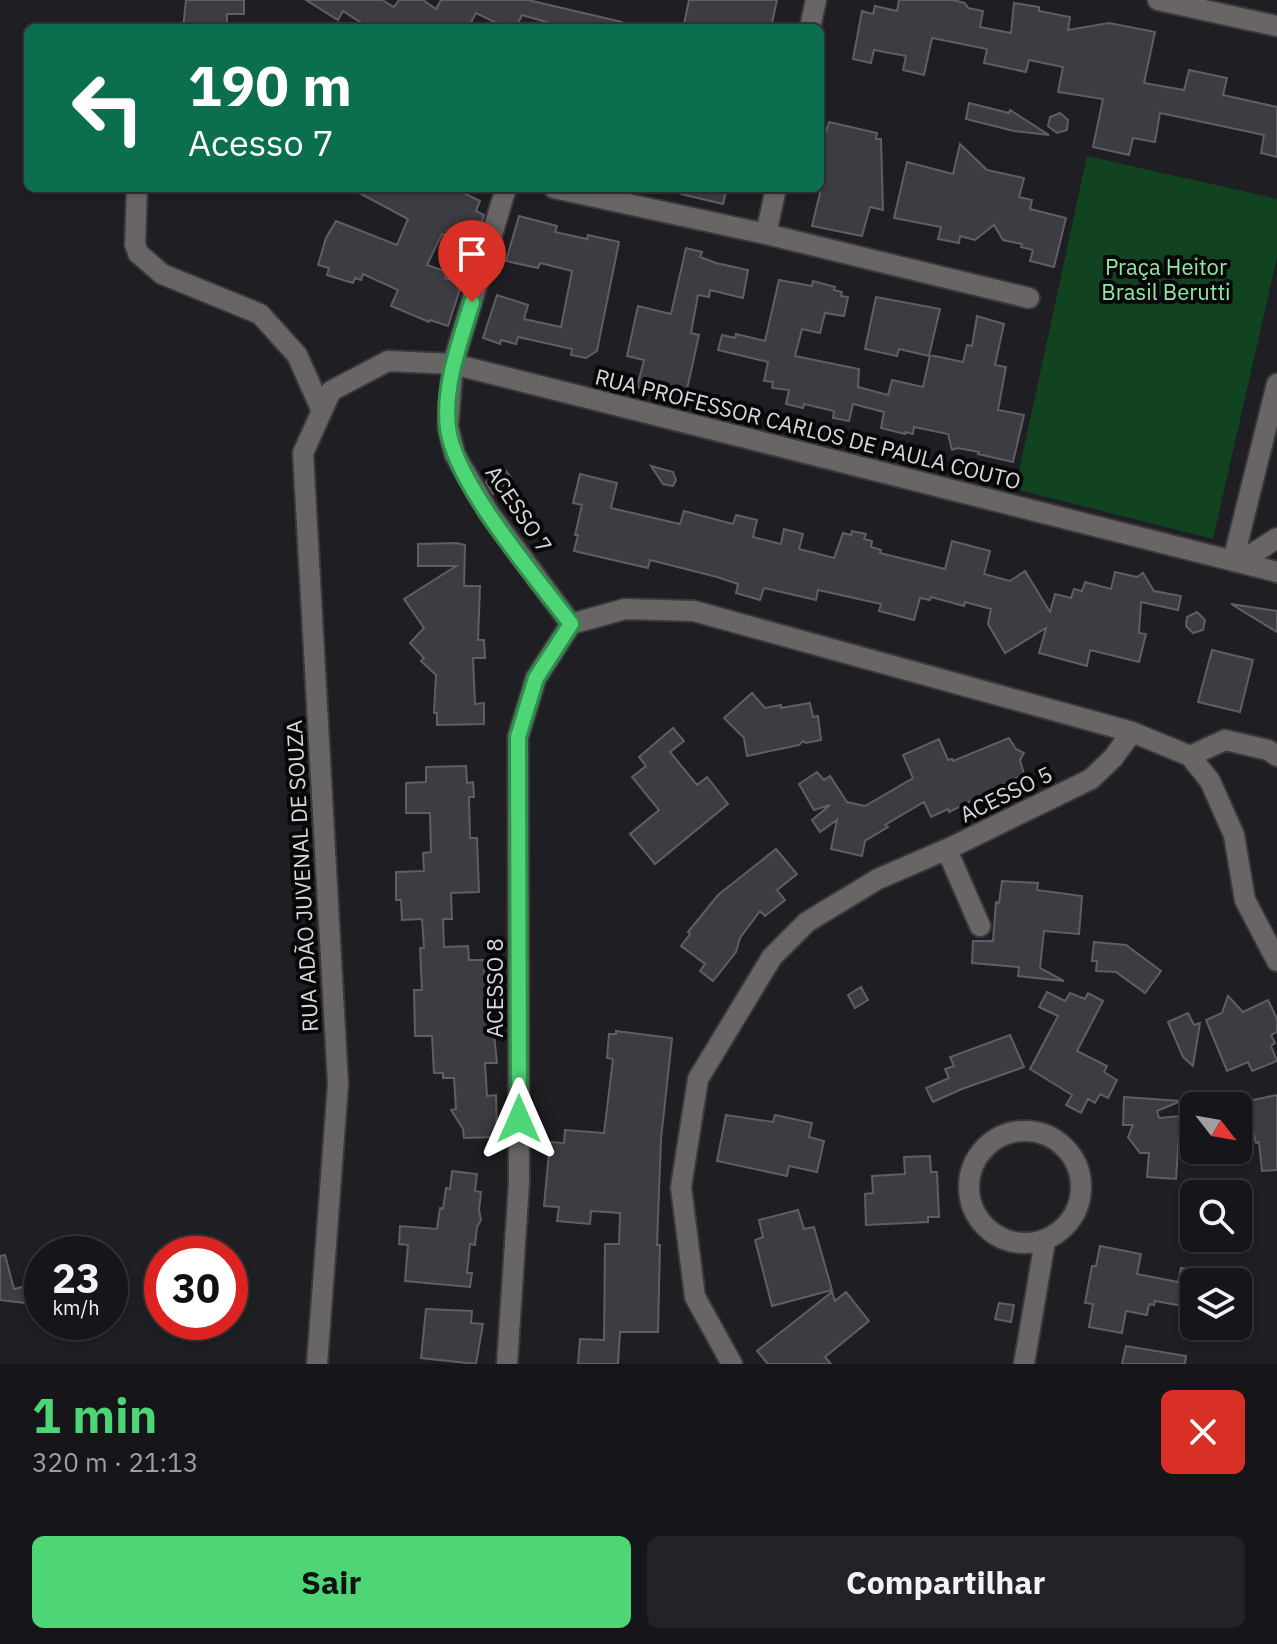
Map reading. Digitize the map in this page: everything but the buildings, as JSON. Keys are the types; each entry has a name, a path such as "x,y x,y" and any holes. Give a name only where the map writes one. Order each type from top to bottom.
{"street":[{"path":"811,24 816,0"},
{"path":"1158,0 1277,26"},
{"path":"137,192 135,244 138,253 162,274 260,314 297,355 322,411"},
{"name":"ACESSO 7","path":"505,192 453,364 448,427 455,455 489,513 571,624"},
{"path":"572,192 766,234 1029,298"},
{"path":"766,234 775,192"},
{"name":"RUA PROFESSOR CARLOS DE PAULA COUTO","path":"331,391 388,361 453,364 1277,572"},
{"path":"1236,561 1277,384"},
{"name":"RUA ADÃO JUVENAL DE SOUZA","path":"317,1364 338,1084 303,453 331,391"},
{"path":"1236,561 1277,538"},
{"path":"571,624 625,609 694,611 1132,732 1190,756 1210,781 1234,835 1245,900 1277,961"},
{"name":"ACESSO 8","path":"507,1364 519,1183 518,737 536,678 571,624"},
{"name":"ACESSO 5","path":"732,1364 695,1297 681,1187 698,1079 772,957 807,922 878,879 947,850 1091,779 1113,758 1132,732"},
{"path":"1190,756 1225,740 1268,750 1277,756"},
{"path":"947,850 980,926"},
{"path":"1024,1364 1045,1241 1060,1232 1076,1211 1082,1186 1079,1168 1058,1141 1042,1133 1025,1130 1005,1134 988,1144 976,1159 969,1178 969,1198 976,1216 988,1231 1006,1241 1025,1244 1045,1241"}],"green space":[{"name":"Praça Heitor Brasil Berutti","path":"1087,156 1277,199 1277,257 1213,539 1015,489"}],"route":[{"path":"472,302 453,364 449,390 448,427 455,455 489,513 571,624 536,678 518,737 519,1119"}]}
